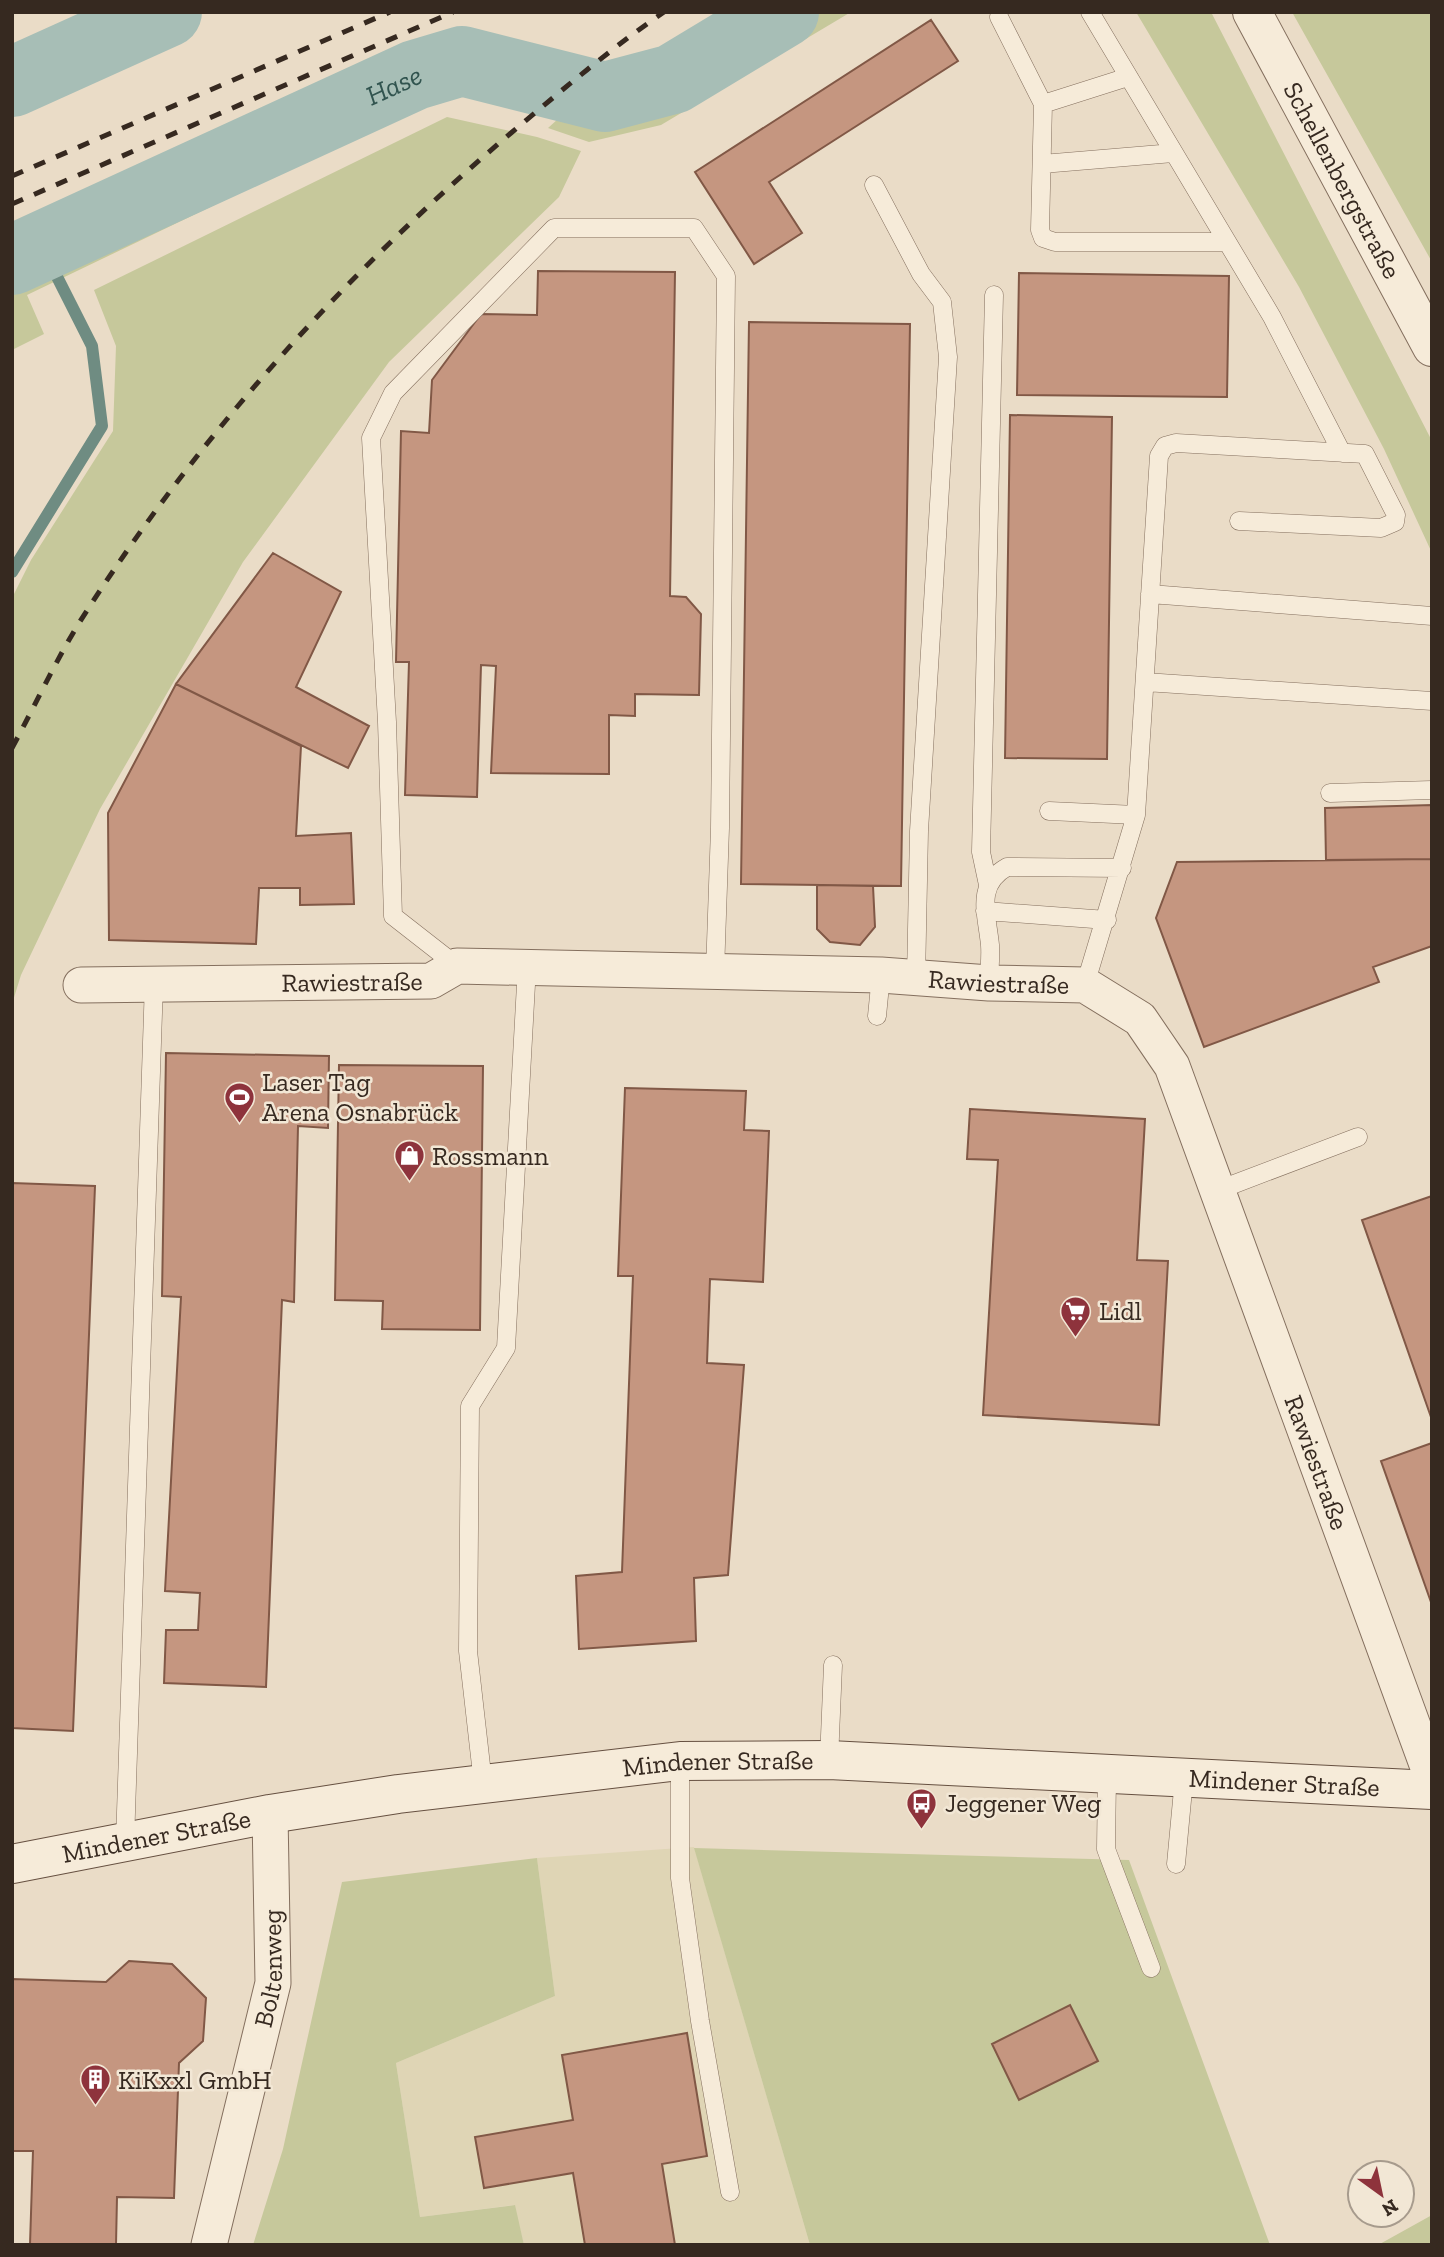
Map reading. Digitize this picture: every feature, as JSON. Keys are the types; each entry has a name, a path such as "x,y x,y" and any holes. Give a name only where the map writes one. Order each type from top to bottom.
{"main road":[{"name":"Schellenbergstraße","path":"1252,12 1432,347"},
{"name":"Mindener Straße","path":"12,1864 270,1814 483,1783 680,1760 829,1760 1107,1776 1432,1790"}],"street":[{"name":"Rawiestraße","path":"81,985 430,981 457,966 881,975 989,984 1085,985 1140,1019 1172,1066 1432,1778"},
{"name":"Boltenweg","path":"209,2245 273,1983 270,1814"}],"lane":[{"path":"1090,12 1272,317 1342,453"},
{"path":"999,17 1043,104 1040,230 1043,238 1049,241 1227,242"},
{"path":"1043,104 1128,77"},
{"path":"1042,164 1173,153"},
{"path":"874,185 921,274 942,302 947,357 919,831 916,979"},
{"path":"457,966 393,916 387,722 370,438 393,393 554,228 694,228 726,276 720,828 715,972"},
{"path":"989,984 990,947 985,911 988,885 981,852 994,295"},
{"path":"1085,985 1107,920 1136,815 1159,456 1165,446 1176,443 1369,456 1396,515 1395,522 1381,528 1239,521"},
{"path":"1150,594 1432,616"},
{"path":"1145,682 1432,701"},
{"path":"1330,793 1432,790"},
{"path":"1049,811 1136,815"},
{"path":"988,885 994,874 1007,867 1122,868"},
{"path":"985,911 1107,920"},
{"path":"483,1783 468,1651 470,1406 506,1348 527,966"},
{"path":"877,1016 881,975"},
{"path":"125,1842 154,984"},
{"path":"1216,1191 1357,1137"},
{"path":"829,1760 833,1665"},
{"path":"680,1760 680,1878 699,2021 730,2192"},
{"path":"1107,1776 1107,1849 1150,1968"},
{"path":"1176,1864 1184,1779"}],"shaded area":[{"path":"694,1847 810,2245 524,2245 514,2205 420,2217 396,2063 555,1996 537,1858"}],"green space":[{"path":"784,12 851,12 661,125 589,142 548,128 588,92 611,94 636,90 663,81 716,54"},
{"path":"1136,12 1211,12 1432,441 1432,553 1384,449 1299,287"},
{"path":"1292,12 1432,12 1432,262"},
{"path":"466,27 510,63 27,295 44,334 12,350 12,238 276,118"},
{"path":"447,117 537,137 581,151 559,197 389,362 243,562 100,809 21,975 12,1004 12,598 31,560 113,431 116,346 94,290"},
{"path":"694,1848 1129,1860 1270,2245 810,2245"},
{"path":"537,1858 555,1996 396,2063 420,2217 515,2205 524,2245 253,2245 283,2149 342,1882"},
{"path":"1432,2215 1432,2245 1378,2245 1407,2229 1416,2229 1416,2224"}],"building":[{"path":"931,20 958,61 769,182 802,233 754,264 695,172"},
{"path":"538,271 675,272 670,596 686,597 701,614 699,695 635,694 635,716 609,715 609,774 491,773 496,666 481,665 477,797 405,795 409,662 396,662 401,431 429,433 432,380 481,314 537,315"},
{"path":"1019,273 1229,276 1227,397 1017,395"},
{"path":"749,322 910,324 901,886 741,884"},
{"path":"1010,415 1112,417 1107,759 1005,758"},
{"path":"273,553 341,592 296,687 369,726 348,768 176,684"},
{"path":"176,684 301,746 296,836 351,833 354,904 300,905 300,888 259,888 256,944 109,940 108,813"},
{"path":"1432,805 1432,859 1326,860 1325,808"},
{"path":"1432,859 1432,946 1373,967 1379,982 1204,1047 1156,918 1177,862"},
{"path":"817,885 873,886 875,927 860,945 830,942 817,929"},
{"path":"166,1053 329,1056 328,1128 298,1126 294,1302 282,1300 266,1687 164,1683 166,1630 198,1630 200,1593 165,1591 181,1297 162,1296"},
{"name":"Rossmann","path":"339,1065 483,1066 480,1330 382,1329 383,1301 335,1300"},
{"path":"625,1088 746,1091 744,1130 769,1131 763,1282 710,1279 707,1363 744,1365 728,1575 694,1578 696,1641 579,1649 576,1576 622,1572 633,1276 618,1276"},
{"name":"Lidl","path":"970,1109 1145,1119 1137,1260 1168,1261 1159,1425 983,1415 998,1160 967,1159"},
{"path":"12,1183 95,1186 73,1731 12,1728"},
{"path":"1432,1196 1432,1420 1362,1220"},
{"path":"1432,1443 1432,1605 1381,1461"},
{"name":"KiKxxl GmbH","path":"129,1961 172,1964 206,1998 203,2041 179,2063 174,2198 117,2197 116,2245 30,2245 33,2151 12,2151 12,1979 106,1982"},
{"path":"1070,2005 1098,2061 1019,2100 992,2044"},
{"path":"687,2033 707,2156 662,2164 675,2245 585,2245 573,2173 484,2188 475,2137 573,2120 562,2055"}],"waterway":[{"name":"Hase","path":"12,82 167,12"},
{"name":"Hase","path":"12,260 415,75 462,61 605,97 673,79 784,12"},
{"path":"12,572 102,426 92,346 42,247"}],"railway":[{"path":"12,176 390,12"},
{"path":"12,204 453,12"},
{"path":"12,748 77,626 133,543 180,478 282,356 336,297 450,186 586,71 664,12"}],"place":[{"name":"Laser Tag Arena Osnabrück","path":"239,1124"},
{"name":"Rossmann","path":"409,1183"},
{"name":"Lidl","path":"1076,1338"},
{"name":"Jeggener Weg","path":"922,1830"},
{"name":"KiKxxl GmbH","path":"95,2107"}]}
